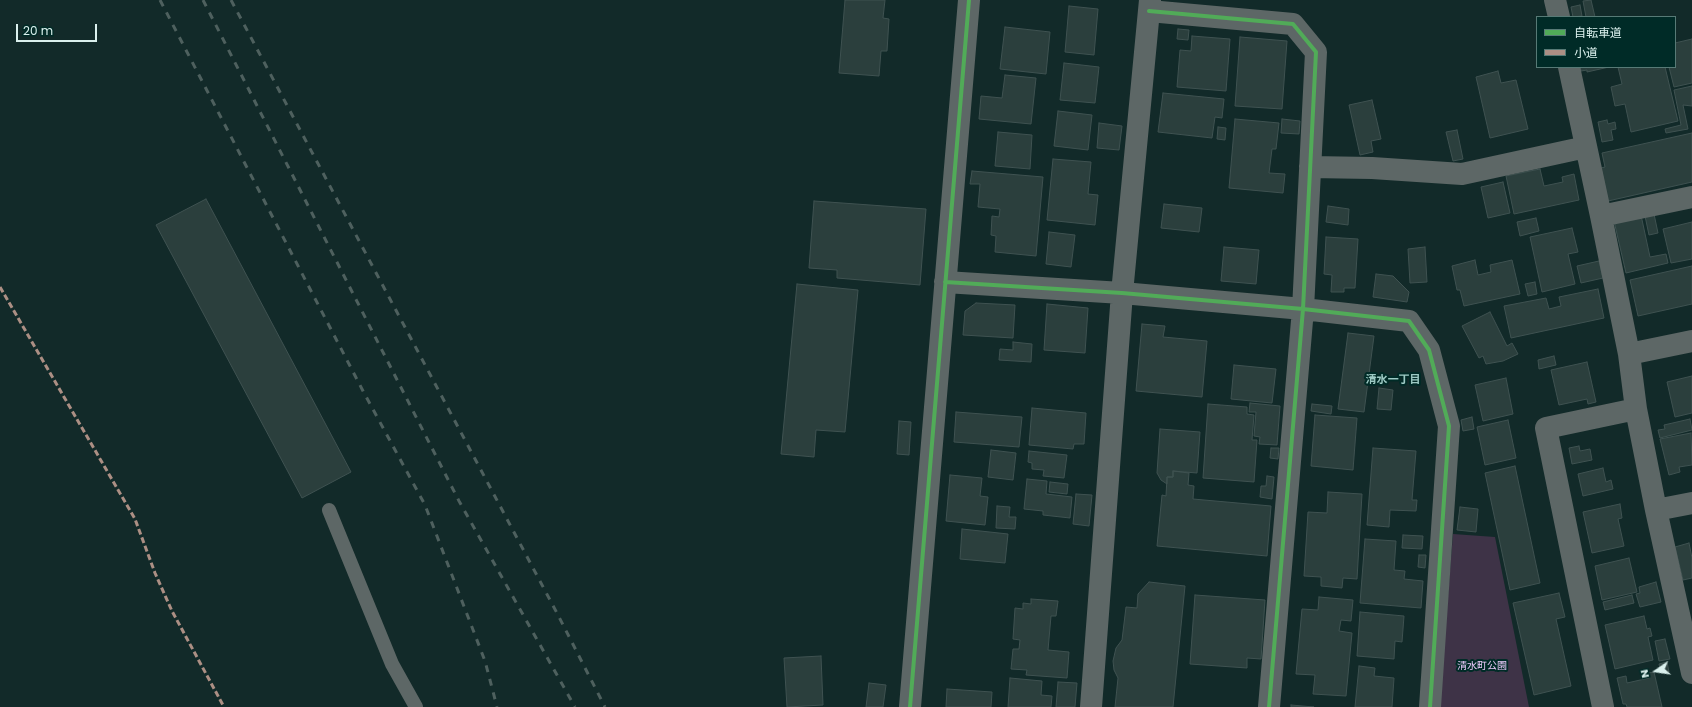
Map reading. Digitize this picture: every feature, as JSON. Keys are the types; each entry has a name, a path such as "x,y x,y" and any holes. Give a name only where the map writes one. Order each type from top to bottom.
{"street":[{"path":"910,707 969,0"},
{"path":"1555,0 1559,16"},
{"path":"1091,707 1122,293 1149,5 1293,24 1316,52 1303,310 1269,707"},
{"path":"1569,68 1629,354 1636,409 1656,510 1692,673"},
{"path":"1310,167 1372,168 1462,174 1586,147"},
{"path":"1601,216 1692,196"},
{"path":"945,282 1122,293 1409,321 1429,350 1449,426 1430,707"},
{"path":"1629,354 1692,340"},
{"path":"1603,707 1546,428 1636,409"},
{"path":"1656,510 1692,503"}],"lane":[{"path":"329,510 392,664 416,707"}],"green space":[{"name":"清水町公園","path":"1453,534 1495,537 1529,707 1439,707"}],"building":[{"path":"845,0 885,0 883,18 889,19 887,51 881,51 879,76 839,73"},
{"path":"1591,0 1595,16 1586,16 1583,1"},
{"path":"1580,5 1582,16 1573,16 1571,7"},
{"path":"1069,6 1098,9 1094,55 1065,52"},
{"path":"1005,27 1050,32 1046,74 1000,69"},
{"path":"1178,29 1189,30 1188,40 1177,39"},
{"path":"1192,36 1230,39 1226,91 1177,87 1180,50 1191,51"},
{"path":"1240,37 1287,41 1282,109 1235,106"},
{"path":"1692,39 1692,83 1674,87 1669,68 1676,68 1676,43"},
{"path":"1064,63 1099,67 1095,103 1060,100"},
{"path":"1580,68 1605,68 1587,72 1587,70 1581,71"},
{"path":"1618,68 1665,68 1678,121 1631,132 1625,104 1615,106 1611,87 1622,84"},
{"path":"1498,71 1501,83 1516,80 1528,129 1490,138 1476,77"},
{"path":"1005,75 1036,78 1031,124 979,119 981,96 1002,98"},
{"path":"1692,86 1692,106 1683,105 1688,129 1666,133 1665,129 1681,125 1674,90"},
{"path":"1163,93 1224,99 1222,118 1215,117 1212,138 1158,132"},
{"path":"1372,100 1381,139 1371,141 1373,152 1360,155 1349,105"},
{"path":"1058,111 1092,115 1088,150 1054,146"},
{"path":"1235,119 1279,123 1276,149 1272,149 1269,173 1285,174 1283,193 1229,188"},
{"path":"1282,119 1300,121 1299,134 1281,133"},
{"path":"1607,120 1608,124 1615,122 1616,129 1611,130 1613,140 1602,142 1598,122"},
{"path":"1099,123 1122,126 1119,150 1097,148"},
{"path":"1218,127 1226,128 1225,140 1217,139"},
{"path":"1457,130 1463,159 1453,161 1446,132"},
{"path":"998,132 1032,135 1030,169 995,166"},
{"path":"1692,133 1692,182 1608,201 1601,168 1605,167 1602,153"},
{"path":"1053,159 1091,162 1088,194 1098,195 1095,225 1047,220"},
{"path":"1540,169 1544,186 1563,182 1562,177 1574,174 1579,200 1514,214 1506,176"},
{"path":"972,171 1043,177 1036,256 995,252 996,236 991,235 992,216 999,217 1000,209 978,207 980,184 970,184"},
{"path":"1503,182 1510,213 1488,218 1481,187"},
{"path":"206,199 351,472 302,498 156,225"},
{"path":"814,201 926,209 920,285 837,278 837,270 809,268"},
{"path":"1164,204 1202,208 1199,232 1161,228"},
{"path":"1328,206 1349,209 1348,225 1326,222"},
{"path":"1654,214 1658,233 1649,235 1645,216"},
{"path":"1641,215 1650,257 1666,254 1668,263 1626,273 1614,221"},
{"path":"1536,218 1539,231 1520,236 1517,222"},
{"path":"1692,222 1692,259 1671,263 1663,229"},
{"path":"1572,228 1578,252 1568,254 1575,284 1542,292 1530,237"},
{"path":"1049,232 1075,235 1071,267 1046,264"},
{"path":"1326,237 1358,239 1355,288 1344,288 1344,292 1331,292 1332,275 1324,274"},
{"path":"1224,247 1259,250 1256,284 1221,281"},
{"path":"1425,247 1427,282 1410,283 1408,249"},
{"path":"1475,260 1478,275 1491,272 1490,265 1512,260 1520,294 1464,306 1460,290 1457,290 1452,266"},
{"path":"1599,261 1603,278 1581,283 1577,266"},
{"path":"1692,266 1692,304 1638,316 1630,280"},
{"path":"1376,274 1393,276 1409,292 1407,302 1373,297"},
{"path":"1535,282 1537,294 1528,296 1525,284"},
{"path":"797,284 858,290 845,432 816,430 814,457 781,454"},
{"path":"1598,289 1604,318 1511,338 1504,306 1546,298 1549,309 1561,306 1559,297"},
{"path":"976,303 1015,305 1013,338 963,335 965,311"},
{"path":"1047,304 1088,308 1085,353 1044,350"},
{"path":"1490,312 1507,346 1512,343 1518,354 1503,361 1486,364 1483,356 1479,358 1462,326"},
{"path":"1142,324 1165,326 1163,337 1207,341 1202,397 1136,391"},
{"path":"1348,333 1374,336 1364,412 1338,409"},
{"path":"1013,342 1032,344 1031,362 999,360 1000,349 1013,350"},
{"path":"1554,356 1556,365 1539,369 1538,360"},
{"path":"1587,362 1596,402 1588,404 1587,399 1559,405 1551,370"},
{"path":"1234,365 1276,369 1272,403 1231,399"},
{"path":"1692,376 1692,413 1675,417 1667,382"},
{"path":"1506,378 1513,414 1483,421 1475,385"},
{"path":"1379,388 1393,390 1391,410 1377,409"},
{"path":"1250,403 1280,406 1277,445 1259,444 1260,437 1254,436 1256,412 1249,412"},
{"path":"1208,404 1247,407 1247,414 1254,415 1252,440 1257,440 1254,482 1203,478"},
{"path":"1312,404 1332,406 1331,414 1311,411"},
{"path":"1032,408 1086,413 1084,444 1074,444 1073,449 1029,445"},
{"path":"956,412 1022,417 1019,447 954,442"},
{"path":"1315,415 1357,418 1353,470 1311,466"},
{"path":"1472,417 1474,429 1463,431 1461,420"},
{"path":"1690,419 1692,430 1660,438 1658,430 1665,429 1664,425"},
{"path":"1508,420 1516,458 1485,465 1477,427"},
{"path":"899,421 911,422 909,455 897,454"},
{"path":"1160,429 1200,432 1197,473 1173,471 1173,477 1167,477 1167,484 1161,480 1157,473"},
{"path":"1691,433 1692,465 1679,467 1680,472 1669,475 1660,439"},
{"path":"1579,446 1580,451 1590,449 1592,460 1572,464 1569,448"},
{"path":"1271,448 1279,448 1278,459 1270,458"},
{"path":"1373,448 1416,451 1412,500 1417,500 1416,511 1390,510 1389,527 1367,525"},
{"path":"991,450 1016,453 1013,480 988,477"},
{"path":"1029,451 1067,455 1064,478 1043,476 1044,470 1032,469 1032,463 1028,462"},
{"path":"1515,466 1540,583 1510,590 1485,473"},
{"path":"1603,468 1606,482 1611,480 1613,489 1583,496 1578,474"},
{"path":"1173,471 1189,473 1188,485 1194,486 1193,499 1271,506 1267,556 1157,546 1162,495 1166,496 1167,477 1173,477"},
{"path":"950,475 982,478 980,496 988,497 985,525 946,521"},
{"path":"1267,476 1274,477 1272,499 1260,497 1261,486 1266,486"},
{"path":"1027,479 1047,481 1046,494 1072,497 1070,518 1043,515 1043,511 1024,509"},
{"path":"1050,482 1068,484 1067,494 1049,492"},
{"path":"1328,492 1362,494 1357,579 1343,578 1342,588 1321,586 1321,577 1304,576 1308,512 1327,513"},
{"path":"1076,494 1092,495 1089,526 1073,524"},
{"path":"1620,504 1622,518 1618,519 1624,546 1592,553 1583,512"},
{"path":"997,506 1010,507 1009,517 1016,517 1015,529 996,528"},
{"path":"1460,507 1478,509 1476,532 1457,530"},
{"path":"962,529 1008,534 1005,563 960,559"},
{"path":"1403,535 1423,536 1422,549 1402,548"},
{"path":"1365,539 1396,541 1394,570 1405,571 1404,579 1423,581 1421,608 1360,603"},
{"path":"1689,543 1692,558 1692,578 1683,580 1675,547"},
{"path":"1419,555 1426,555 1425,568 1418,567"},
{"path":"1629,558 1637,592 1602,600 1595,566"},
{"path":"1149,582 1185,586 1173,707 1115,707 1118,678 1114,670 1113,661 1116,648 1122,640 1126,607 1137,608 1138,594"},
{"path":"1656,582 1661,602 1640,607 1636,594 1640,593 1639,587"},
{"path":"1559,593 1565,617 1556,619 1571,686 1534,695 1513,603"},
{"path":"1195,595 1265,600 1261,659 1247,658 1247,668 1190,664"},
{"path":"1632,595 1634,603 1605,610 1603,602"},
{"path":"1319,597 1353,600 1351,621 1341,620 1339,631 1352,633 1346,696 1313,694 1315,675 1296,674 1302,609 1318,610"},
{"path":"1031,599 1058,601 1056,616 1051,616 1048,650 1069,652 1067,678 1026,675 1027,670 1011,669 1013,649 1019,649 1020,640 1013,639 1015,608 1023,609 1023,603 1031,604"},
{"path":"1360,612 1404,616 1402,642 1395,641 1394,659 1357,656"},
{"path":"1644,616 1647,629 1650,628 1652,636 1648,637 1653,660 1615,669 1605,625"},
{"path":"1665,639 1670,659 1659,661 1655,641"},
{"path":"821,656 823,705 787,707 784,658"},
{"path":"1667,662 1669,672 1661,673 1659,664"},
{"path":"1359,666 1375,668 1374,676 1394,678 1392,707 1355,707"},
{"path":"1654,672 1662,707 1627,707 1626,704 1623,704 1617,678 1626,676 1627,683 1649,678 1648,673"},
{"path":"1010,678 1042,681 1041,695 1052,696 1051,707 1008,707"},
{"path":"1058,682 1077,683 1075,707 1056,707"},
{"path":"869,683 886,685 883,707 866,707"},
{"path":"947,689 992,692 991,707 946,707"},
{"path":"1291,705 1314,707 1291,707"}],"railway":[{"path":"160,0 363,391 425,505 485,661 497,707"},
{"path":"203,0 459,501 575,707"},
{"path":"231,0 558,615 605,707"}],"marked path":[{"path":"0,287 135,519 155,573 172,611 224,707"}],"cycle path":[{"path":"910,707 969,0"},
{"path":"1149,11 1293,24 1316,52 1303,309 1409,321 1429,350 1449,426 1430,707"},
{"path":"945,282 1122,293 1303,309 1269,707"}],"district":[{"name":"清水一丁目","path":"1393,380"}]}
